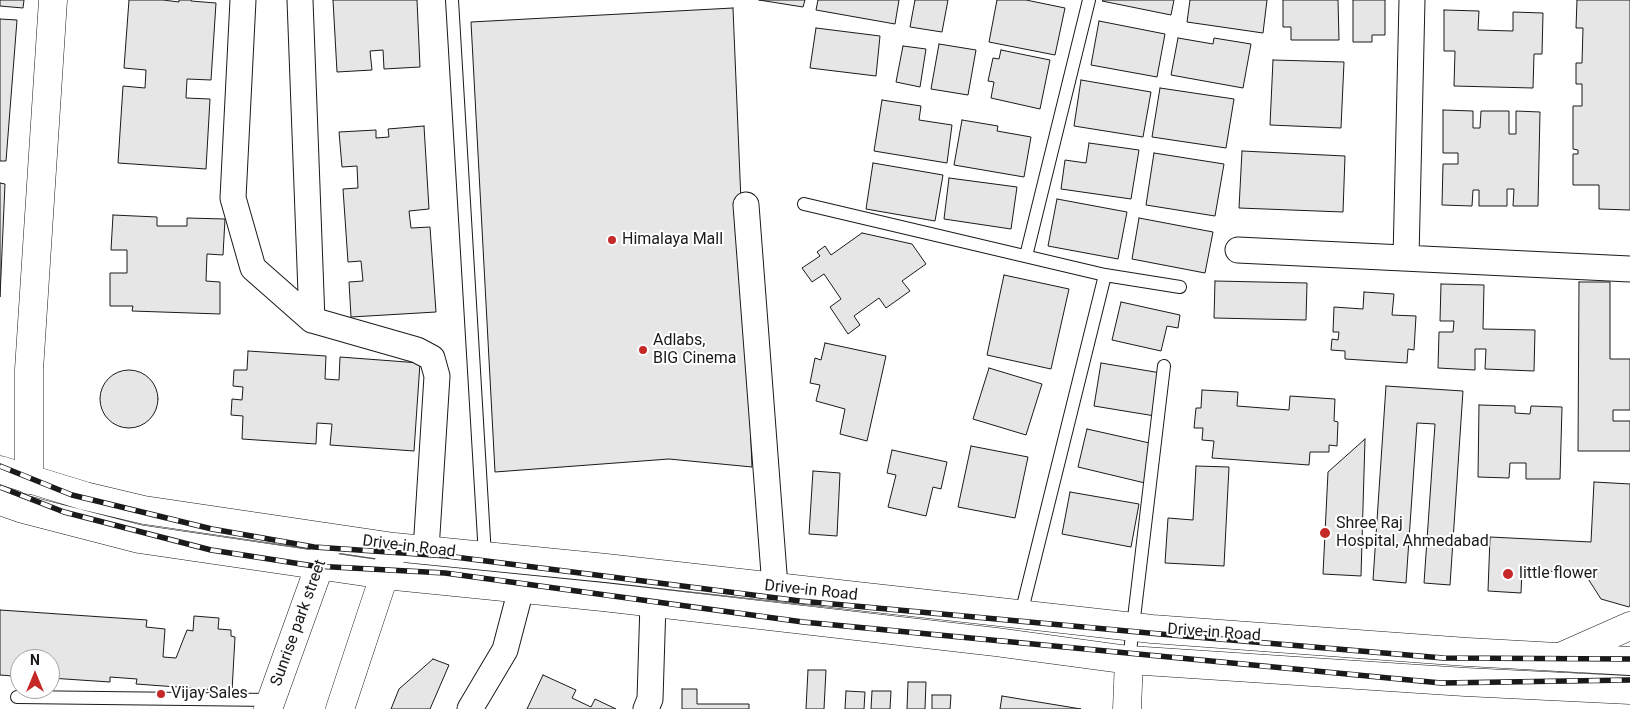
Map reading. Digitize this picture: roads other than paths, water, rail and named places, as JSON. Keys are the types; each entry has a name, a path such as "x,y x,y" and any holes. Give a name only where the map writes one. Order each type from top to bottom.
{"main road":[{"path":"29,480 29,370 53,0"},
{"name":"Drive-in Road","path":"0,470 85,496 144,510 394,547 1134,626 1467,652 1630,660"},
{"name":"Drive-in Road","path":"0,501 50,517 139,539 385,575 996,642 1129,660 1465,682 1630,690"},
{"name":"Sunrise park street","path":"270,704 330,537"},
{"path":"340,709 394,547"},
{"path":"1560,657 1630,626"},
{"path":"1127,709 1129,660"}],"street":[{"path":"243,0 233,198 253,268 312,320 417,350 432,358 437,376 426,550"},
{"path":"300,0 312,320"},
{"path":"1406,258 1412,0"},
{"path":"746,204 776,587"},
{"path":"1238,250 1630,270"},
{"path":"470,709 505,650 521,589"},
{"path":"646,709 650,699 652,603"}],"lane":[{"path":"452,0 485,556"},
{"path":"1026,256 1090,0"},
{"path":"804,204 1105,275 1180,287"},
{"path":"1021,614 1105,275"},
{"path":"1129,660 1164,366"},
{"path":"60,698 270,704"}],"railway":[{"path":"0,466 72,495 212,529 314,547 447,556 800,601 1160,634 1443,658 1630,659"},
{"path":"0,487 64,512 211,550 314,566 445,573 803,622 1441,683 1630,680"}],"place":[{"name":"Himalaya Mall","path":"612,240"},
{"name":"Adlabs, BIG Cinema","path":"643,350"},
{"name":"Shree Raj Hospital, Ahmedabad","path":"1325,533"},
{"name":"little flower","path":"1508,574"},
{"name":"Vijay Sales","path":"161,694"}]}
